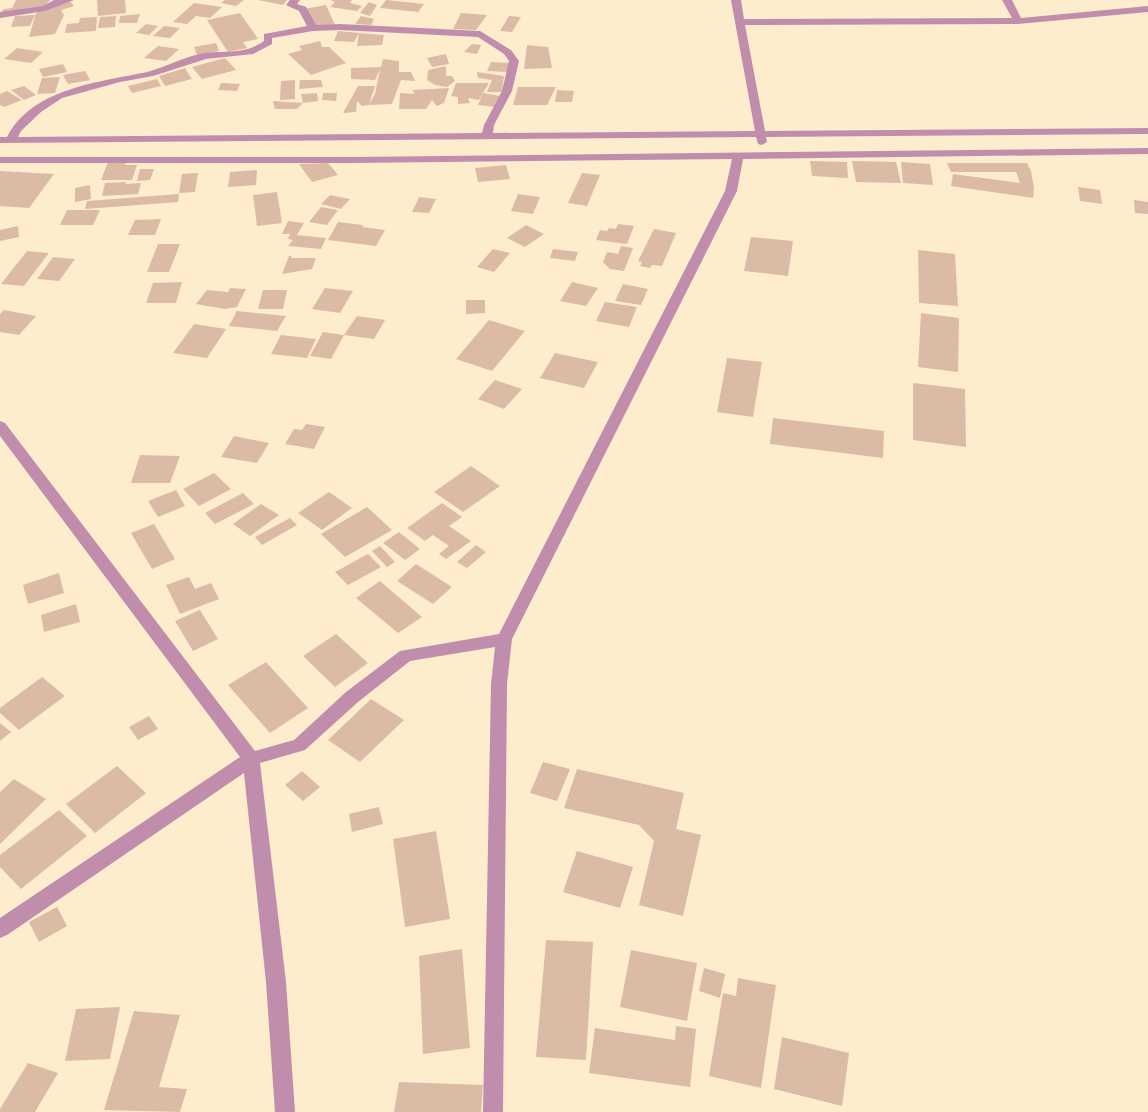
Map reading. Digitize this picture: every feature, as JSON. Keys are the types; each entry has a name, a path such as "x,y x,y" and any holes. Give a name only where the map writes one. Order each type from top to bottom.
{"street":[{"path":"0,15 45,8 57,2 70,0"},
{"path":"295,0 292,5 303,9 313,28"},
{"path":"736,0 765,156"},
{"path":"1007,0 1018,21"},
{"path":"740,22 1018,21 1148,9"},
{"path":"5,140 37,110 58,96 119,79 150,74 205,56 250,52 269,42 267,36 313,28 340,27 480,34 508,52 514,61 507,91 489,125 487,137"},
{"path":"5,140 1148,131"},
{"path":"0,160 353,160 1148,151"},
{"path":"493,1112 498,684 504,639 732,191 738,156"},
{"path":"0,426 251,758 276,982 285,1112"},
{"path":"0,929 251,758 299,745 352,698 406,655 504,639"}],"building":[{"path":"16,0 50,0 43,8 0,14 4,9 12,8"},
{"path":"69,0 74,6 61,10 64,15 55,34 29,37 36,13"},
{"path":"97,0 125,0 126,13 98,16"},
{"path":"225,0 244,0 236,6 221,3"},
{"path":"258,0 287,0 283,5"},
{"path":"330,0 352,0 350,3 362,6 357,11 330,7 335,2"},
{"path":"386,0 424,4 418,12 380,8"},
{"path":"369,2 377,5 370,16 360,13"},
{"path":"194,3 222,7 210,18 196,16 187,24 173,22"},
{"path":"326,5 335,25 313,28 304,9"},
{"path":"240,13 258,39 243,42 247,48 228,52 207,20"},
{"path":"461,13 487,15 476,30 453,29"},
{"path":"140,14 137,23 119,23 120,16"},
{"path":"35,15 30,26 11,27 15,16"},
{"path":"116,16 115,27 98,28 100,17"},
{"path":"361,16 374,19 371,25 355,24"},
{"path":"509,16 521,17 512,32 500,31"},
{"path":"97,17 96,31 65,33 67,24 79,23 80,18"},
{"path":"146,24 158,26 149,35 136,33"},
{"path":"164,26 180,28 170,38 153,36"},
{"path":"338,31 359,33 354,42 334,41"},
{"path":"359,33 384,35 382,45 357,46"},
{"path":"320,41 322,47 329,47 346,63 311,75 288,54 302,50 299,46"},
{"path":"216,43 219,51 197,55 194,47"},
{"path":"472,44 481,45 477,54 464,52"},
{"path":"527,45 548,47 552,68 524,69"},
{"path":"158,46 179,49 166,61 144,58"},
{"path":"17,48 43,52 31,63 4,59"},
{"path":"446,54 449,64 432,67 427,58"},
{"path":"225,58 236,70 202,79 192,67"},
{"path":"383,59 399,61 399,72 411,72 415,81 401,80 392,104 369,105 375,94 380,69 375,80 351,79 351,68 381,67"},
{"path":"491,62 510,63 507,72 487,71"},
{"path":"63,64 67,72 43,77 39,69"},
{"path":"446,66 446,76 452,76 455,81 447,87 435,85 427,80 428,70"},
{"path":"185,68 192,79 165,86 159,76"},
{"path":"85,71 90,80 68,84 63,75"},
{"path":"477,72 504,76 502,92 487,92 492,80 478,78"},
{"path":"60,77 55,93 37,94 42,78"},
{"path":"157,79 161,86 132,93 128,86"},
{"path":"295,80 295,99 280,100 281,81"},
{"path":"300,80 321,80 323,87 299,89"},
{"path":"221,83 240,84 237,91 218,90"},
{"path":"456,83 489,83 479,100 468,98 470,103 458,104 458,97 451,96"},
{"path":"24,86 36,95 24,100 11,90"},
{"path":"358,86 375,86 369,105 362,106 357,101 356,112 343,113"},
{"path":"518,87 556,87 547,105 513,105"},
{"path":"449,88 444,103 437,106 432,100 426,109 399,109 400,93 415,94 412,90"},
{"path":"557,90 574,91 572,102 555,102"},
{"path":"7,91 22,100 4,107 0,105 0,94"},
{"path":"317,93 318,101 303,103 301,94"},
{"path":"323,93 337,93 336,101 322,100"},
{"path":"483,93 500,96 494,107 478,105"},
{"path":"273,101 303,103 297,109 275,109"},
{"path":"810,161 847,162 848,178 812,176"},
{"path":"852,161 896,162 901,183 856,182"},
{"path":"108,162 126,162 125,165 137,165 132,180 101,180"},
{"path":"901,162 930,164 933,185 903,183"},
{"path":"328,163 338,175 312,182 299,164"},
{"path":"947,163 1027,163 1031,171 1034,188 1033,198 951,186 953,174 1020,183 1016,172 951,172"},
{"path":"506,165 510,179 478,182 475,168"},
{"path":"140,169 154,169 150,180 137,181"},
{"path":"257,170 256,185 228,187 230,172"},
{"path":"0,171 54,174 29,208 0,206"},
{"path":"198,173 195,192 179,193 182,174"},
{"path":"582,173 600,175 587,206 568,203"},
{"path":"126,182 125,184 141,183 138,194 102,196 105,183"},
{"path":"90,185 91,199 75,202 75,188"},
{"path":"1078,187 1100,190 1102,204 1080,201"},
{"path":"277,192 282,223 257,226 253,195"},
{"path":"179,194 178,202 85,209 87,201"},
{"path":"518,194 540,197 533,214 511,211"},
{"path":"330,195 350,199 341,209 321,204"},
{"path":"419,197 436,199 429,213 412,212"},
{"path":"1134,200 1148,202 1148,214 1135,213"},
{"path":"321,207 338,210 327,225 309,222"},
{"path":"67,210 100,210 93,225 60,225"},
{"path":"161,219 155,235 128,235 135,220"},
{"path":"288,221 304,223 297,235 326,238 321,249 288,246 293,240 288,239 290,234 282,234"},
{"path":"338,222 385,230 376,246 328,240"},
{"path":"618,224 634,226 627,244 596,240 600,230 616,229"},
{"path":"526,225 544,234 525,247 507,238"},
{"path":"18,226 19,237 0,241 0,230"},
{"path":"654,229 676,233 662,266 652,265 650,268 640,266 642,262 638,261"},
{"path":"751,237 793,241 788,276 744,271"},
{"path":"158,244 180,244 169,272 147,272"},
{"path":"621,246 633,248 624,271 610,269 603,262 607,252 618,254"},
{"path":"493,249 510,253 494,272 477,267"},
{"path":"553,249 578,252 575,261 550,258"},
{"path":"918,250 955,254 958,306 919,303"},
{"path":"27,251 49,253 24,286 1,284"},
{"path":"289,256 292,256 291,258 316,258 312,269 282,274"},
{"path":"53,257 75,259 59,281 37,279"},
{"path":"182,282 176,303 146,303 153,283"},
{"path":"572,282 598,288 586,306 560,301"},
{"path":"623,284 648,289 641,305 615,301"},
{"path":"230,288 246,289 237,307 225,309 196,304 207,290 228,292"},
{"path":"325,288 353,291 340,313 312,309"},
{"path":"263,290 287,290 283,309 258,309"},
{"path":"466,300 485,300 485,313 466,314"},
{"path":"605,302 637,307 629,327 596,321"},
{"path":"4,310 36,316 19,335 0,332 0,314"},
{"path":"237,311 286,316 277,331 229,326"},
{"path":"921,313 959,318 958,372 918,367"},
{"path":"357,316 385,320 374,339 344,335"},
{"path":"489,320 525,331 492,371 456,359"},
{"path":"194,324 226,329 207,358 173,353"},
{"path":"323,332 344,335 331,359 310,356"},
{"path":"281,335 316,339 307,358 271,354"},
{"path":"555,353 598,362 584,388 540,378"},
{"path":"727,358 762,362 753,417 717,412"},
{"path":"495,380 522,389 504,409 478,399"},
{"path":"913,383 965,389 966,447 913,440"},
{"path":"773,418 884,431 883,458 770,444"},
{"path":"306,424 325,427 314,449 285,444 294,429 302,430"},
{"path":"234,436 269,443 257,463 221,457"},
{"path":"140,455 180,456 170,483 131,483"},
{"path":"471,466 500,486 463,512 434,492"},
{"path":"214,473 231,489 199,506 183,489"},
{"path":"176,490 185,506 158,517 148,501"},
{"path":"329,492 352,508 322,530 298,513"},
{"path":"243,493 254,504 215,524 205,513"},
{"path":"442,503 462,517 449,526 471,541 446,559 439,554 449,546 433,535 425,541 407,528"},
{"path":"261,504 279,515 250,536 233,524"},
{"path":"367,507 392,530 345,557 321,534"},
{"path":"290,518 297,525 262,545 255,537"},
{"path":"154,524 175,559 152,569 131,533"},
{"path":"399,532 420,549 405,560 383,543"},
{"path":"476,545 486,552 467,568 457,562"},
{"path":"380,546 395,562 387,567 372,551"},
{"path":"368,554 381,567 348,585 335,572"},
{"path":"416,564 452,587 433,604 397,581"},
{"path":"59,573 64,593 28,604 23,585"},
{"path":"189,577 195,589 211,583 219,599 180,614 166,585"},
{"path":"380,581 422,617 398,633 356,598"},
{"path":"76,604 80,622 44,632 41,615"},
{"path":"200,610 218,639 193,651 175,621"},
{"path":"336,634 368,663 335,687 303,656"},
{"path":"266,662 308,708 270,733 228,685"},
{"path":"42,677 65,696 19,730 0,713 0,708"},
{"path":"371,699 404,720 360,762 328,740"},
{"path":"149,716 158,729 138,740 129,727"},
{"path":"0,723 11,732 0,741"},
{"path":"543,762 570,769 557,801 530,793"},
{"path":"117,766 146,793 95,833 66,804"},
{"path":"577,769 684,793 676,829 701,835 683,916 639,905 654,841 639,825 564,808"},
{"path":"302,771 320,787 303,801 285,785"},
{"path":"14,779 46,799 0,844 0,792"},
{"path":"379,807 383,824 352,832 349,814"},
{"path":"59,810 87,836 21,889 0,867 0,855"},
{"path":"436,831 450,919 405,927 393,839"},
{"path":"577,851 633,867 620,908 563,892"},
{"path":"57,907 67,926 39,942 29,922"},
{"path":"546,940 593,942 586,1060 536,1057"},
{"path":"462,949 470,1048 423,1054 419,956"},
{"path":"631,950 697,963 687,1021 620,1007"},
{"path":"704,968 725,974 720,998 699,991"},
{"path":"738,978 776,985 761,1088 709,1076 723,993 736,996"},
{"path":"120,1007 110,1059 65,1061 76,1009"},
{"path":"134,1011 180,1015 159,1087 187,1089 180,1112 104,1110"},
{"path":"676,1026 696,1029 690,1087 589,1073 595,1028 675,1040"},
{"path":"782,1037 849,1053 842,1106 774,1089"},
{"path":"28,1063 58,1073 35,1112 0,1112 0,1109"},
{"path":"399,1082 483,1085 481,1112 394,1112"}]}
